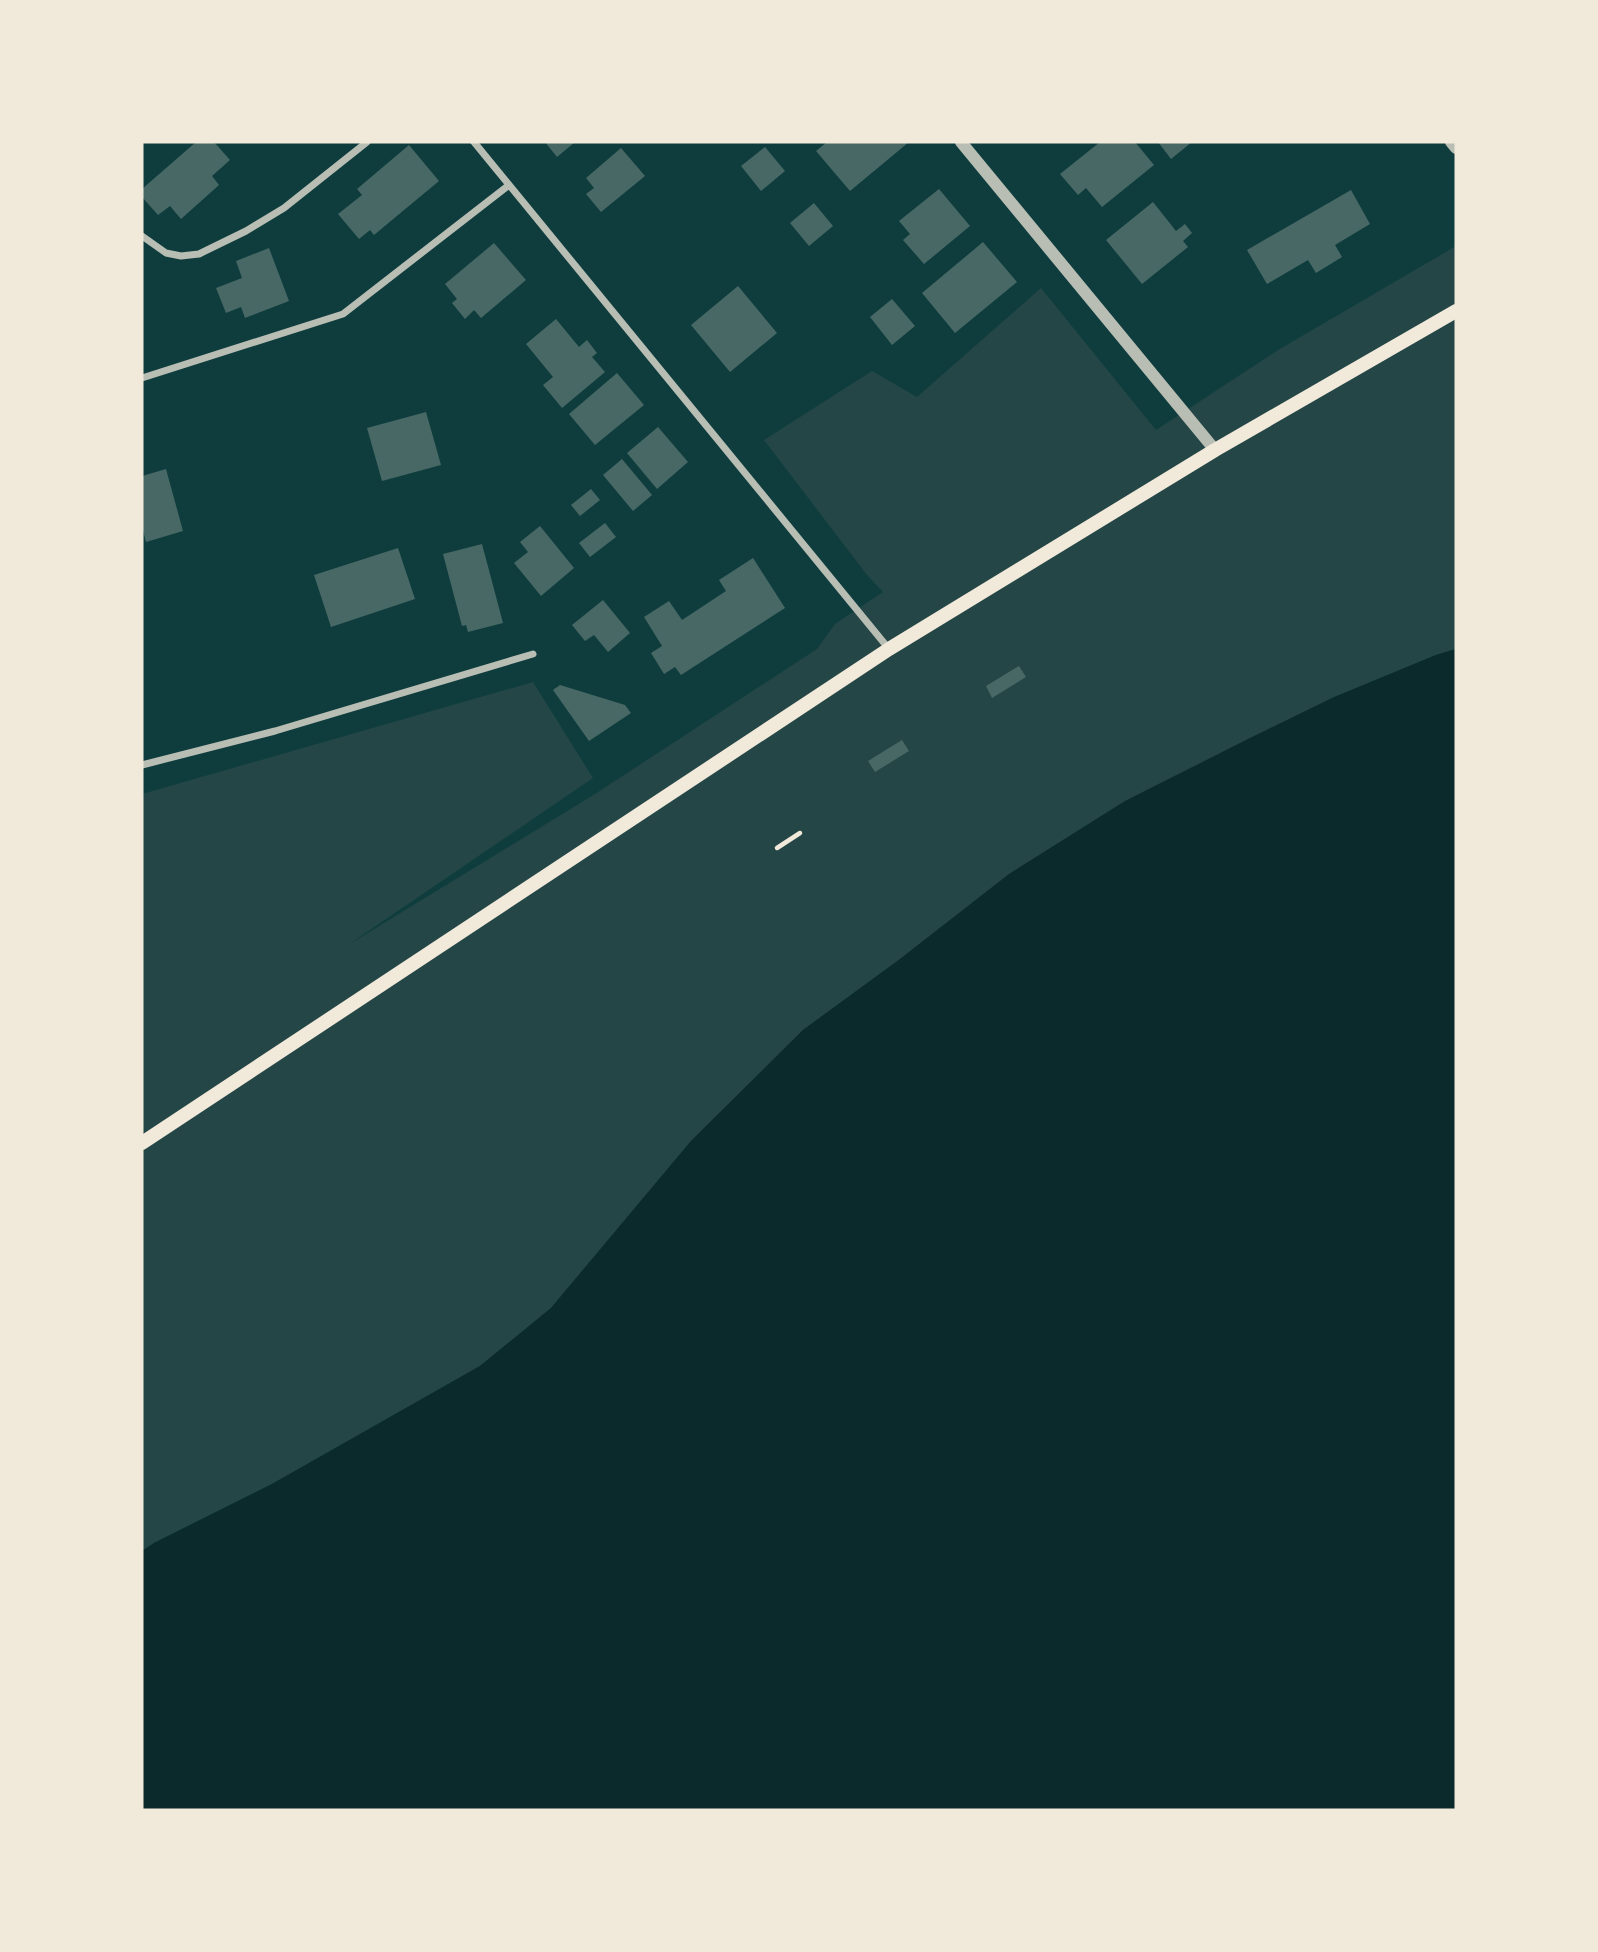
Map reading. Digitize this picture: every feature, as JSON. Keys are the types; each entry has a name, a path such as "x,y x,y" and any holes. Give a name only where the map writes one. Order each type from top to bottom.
{"main road":[{"path":"142,1143 889,649 1215,450 1456,311"}],"street":[{"path":"142,236 166,253 181,256 199,254 246,231 284,208 367,142"},
{"path":"474,142 889,649"},
{"path":"961,142 1215,450"},
{"path":"1451,142 1456,148"},
{"path":"142,378 343,314 509,185"},
{"path":"142,765 275,731 533,654"}],"path":[{"path":"777,849 800,833"}],"shaded area":[{"path":"1456,246 1456,649 1332,698 896,962 803,1030 691,1141 551,1308 480,1366 272,1484 142,1551 142,794 533,682 593,778 348,945 595,794 817,649 835,624 883,592 867,575 764,440 872,371 917,397 1041,288 1156,430 1278,350"},
{"path":"1456,649 1456,1810 142,1810 142,1551 272,1484 480,1366 551,1308 691,1141 803,1030 1009,874 1125,801 1250,738 1332,698"}],"building":[{"path":"196,142 214,142 230,160 212,176 219,185 181,219 170,206 158,215 142,197 142,189"},
{"path":"545,142 575,142 557,157"},
{"path":"827,142 909,142 850,191 816,151"},
{"path":"1100,142 1135,142 1154,165 1102,207 1086,188 1078,195 1060,174"},
{"path":"1158,142 1192,142 1171,159"},
{"path":"409,145 439,181 374,235 370,230 359,239 338,214 362,195 357,189"},
{"path":"765,147 785,171 761,191 741,166"},
{"path":"621,148 645,176 601,212 586,194 594,188 586,178"},
{"path":"939,189 970,226 924,264 903,240 910,234 899,221"},
{"path":"1351,190 1370,224 1335,245 1342,257 1316,273 1308,260 1267,284 1247,250"},
{"path":"1153,202 1176,231 1185,224 1192,233 1183,241 1188,247 1142,284 1106,240"},
{"path":"814,203 833,226 809,246 790,223"},
{"path":"983,242 1017,282 955,333 922,293"},
{"path":"494,243 526,280 481,318 474,310 465,319 452,303 457,299 445,284"},
{"path":"269,248 289,301 245,318 241,307 226,313 216,288 242,278 236,261"},
{"path":"738,286 777,333 730,372 691,325"},
{"path":"892,299 915,326 892,345 870,317"},
{"path":"556,319 579,347 587,340 597,353 592,357 605,372 562,408 543,385 553,377 526,344"},
{"path":"617,373 644,405 595,445 569,414"},
{"path":"426,412 441,465 382,481 367,428"},
{"path":"658,427 688,462 657,489 627,453"},
{"path":"622,459 652,495 633,511 603,475"},
{"path":"166,469 183,531 146,542 142,527 142,476"},
{"path":"591,489 600,500 580,516 571,505"},
{"path":"605,523 616,537 590,557 579,543"},
{"path":"540,526 574,568 541,596 514,563 528,552 520,542"},
{"path":"482,544 503,623 468,632 466,625 462,626 443,554"},
{"path":"398,548 415,599 331,627 314,575"},
{"path":"753,558 785,608 681,675 675,667 664,674 651,653 662,646 644,617 669,601 682,620 726,591 719,580"},
{"path":"603,600 630,633 608,652 594,635 585,641 572,625"},
{"path":"1019,666 1026,677 992,698 986,686"},
{"path":"560,685 625,705 631,713 589,741 553,690"},
{"path":"902,740 909,751 875,772 868,761"}]}
